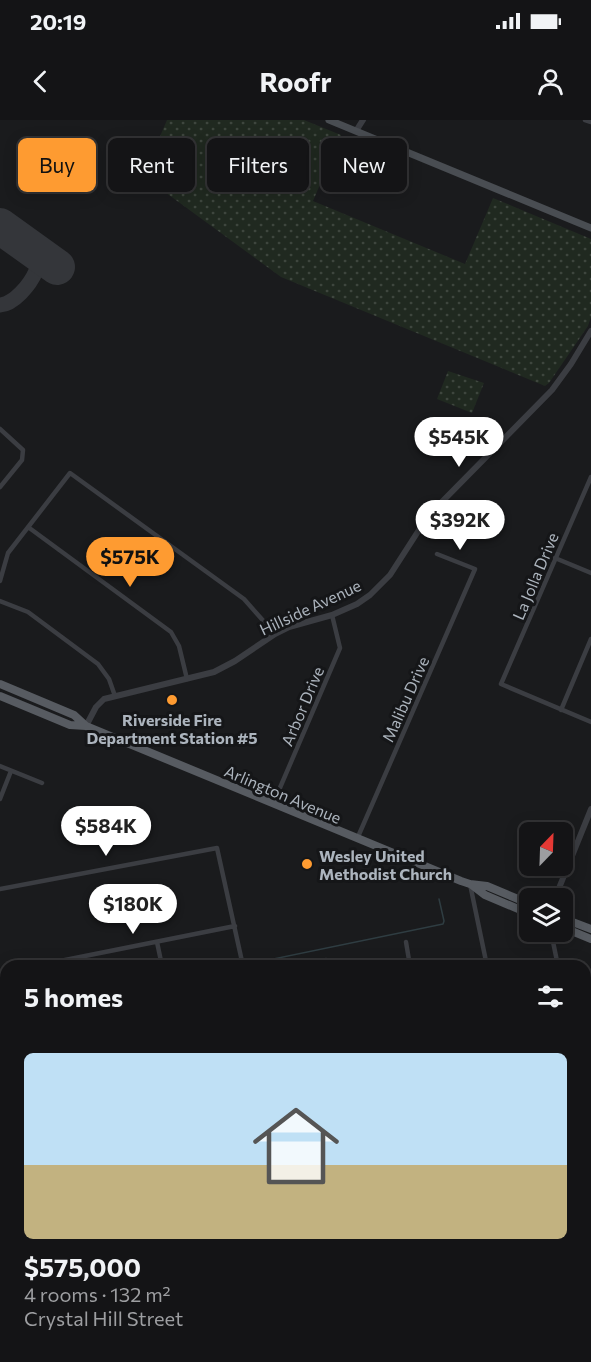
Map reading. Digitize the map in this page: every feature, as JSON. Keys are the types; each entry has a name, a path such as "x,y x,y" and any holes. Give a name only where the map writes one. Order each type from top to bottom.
{"main road":[{"path":"329,120 591,228"},
{"name":"Arlington Avenue","path":"0,684 74,715 86,726"},
{"name":"Arlington Avenue","path":"0,696 70,725 86,726 470,884 485,895 519,909"},
{"name":"Arlington Avenue","path":"470,884 487,886 519,899"},
{"path":"573,922 591,929"},
{"path":"573,932 591,939"}],"street":[{"path":"356,131 363,120"},
{"path":"585,120 591,122"},
{"name":"Hillside Avenue","path":"86,726 99,703 115,696 214,672 289,627 332,615 357,604 384,583 428,516 552,390 591,331"},
{"path":"0,429 23,450 22,460 0,487"},
{"path":"0,581 8,553 70,473 244,599 275,634"},
{"name":"La Jolla Drive","path":"561,710 501,684 591,477"},
{"path":"28,527 171,632 179,646 187,679"},
{"name":"Malibu Drive","path":"357,839 475,569 436,554"},
{"path":"555,558 591,573"},
{"path":"0,601 28,612 98,664 110,679 115,696"},
{"name":"Arbor Drive","path":"273,804 340,648 332,615"},
{"path":"591,639 561,710 591,722"},
{"path":"0,766 42,783"},
{"path":"0,799 11,771"},
{"path":"559,888 591,809"},
{"path":"0,889 217,848 242,960"},
{"path":"470,884 486,960"},
{"path":"66,960 235,927"},
{"path":"157,942 161,960"},
{"path":"406,942 409,960"},
{"path":"553,942 557,960"}],"shaded area":[{"path":"167,120 304,120 341,135 340,138 321,138 321,182 313,201 465,264 493,198 591,239 591,317 588,326 545,386 281,277 165,192 195,192 195,138 159,138"},
{"path":"448,371 484,383 472,413 437,399"}],"waterway":[{"path":"268,960 443,924 439,899"}],"taxiway":[{"path":"0,305 11,301 30,282 37,269 35,251"}],"runway":[{"path":"0,226 57,267"}],"place":[{"name":"Riverside Fire Department Station #5","path":"172,700"},
{"name":"Wesley United Methodist Church","path":"307,864"}]}
